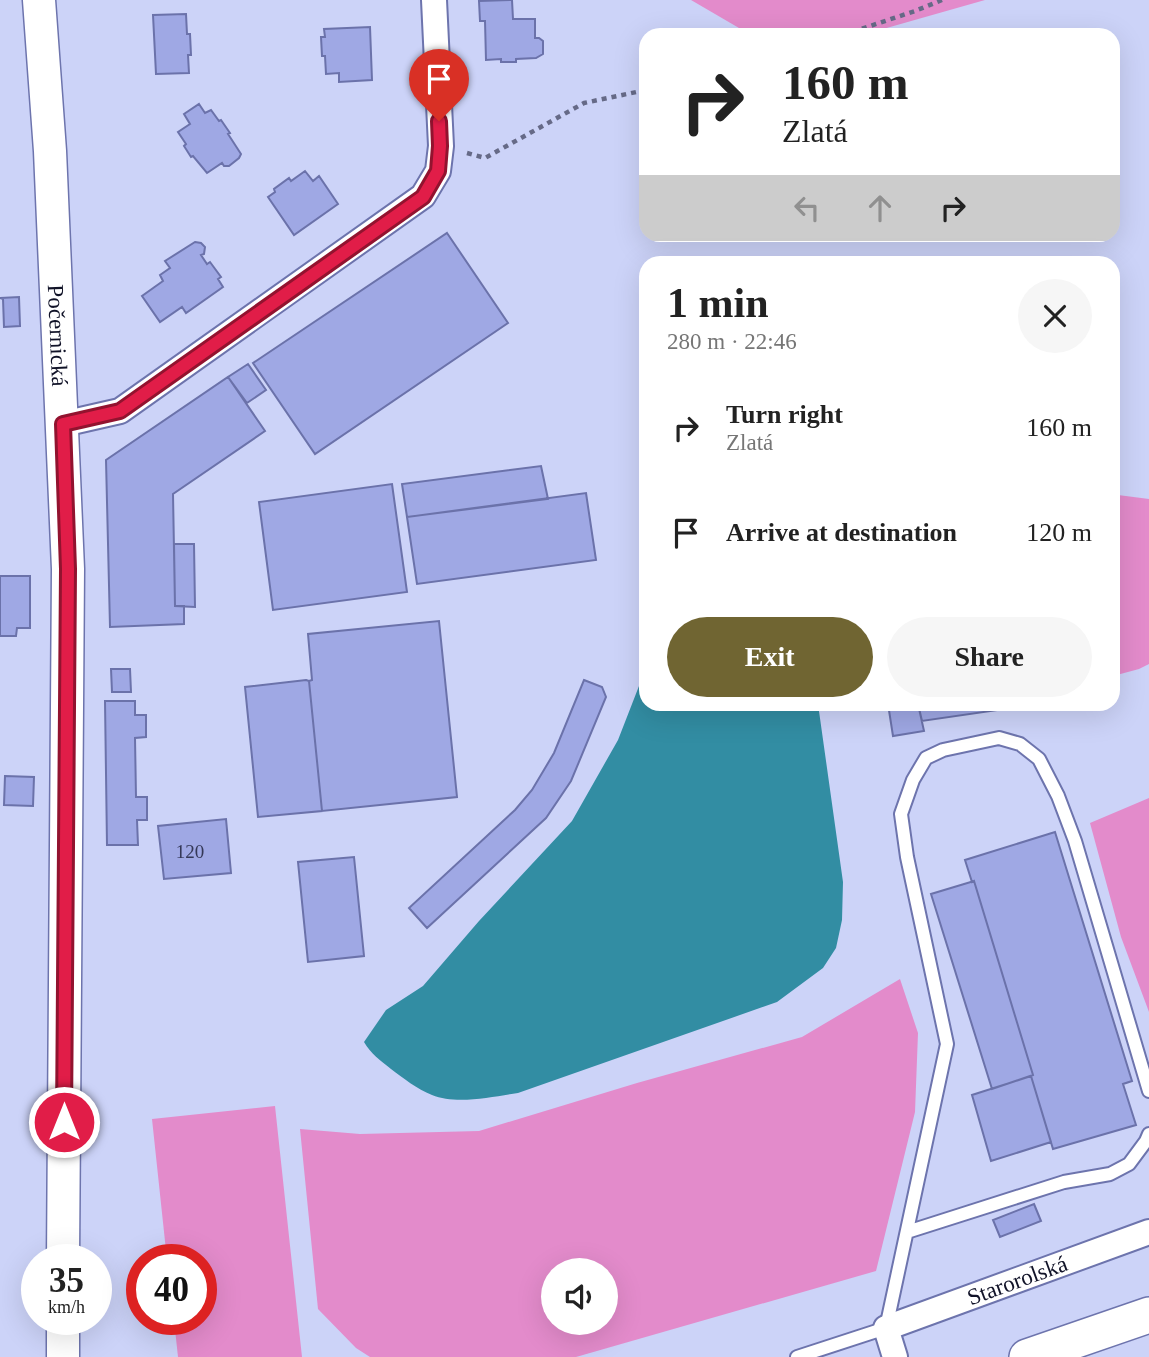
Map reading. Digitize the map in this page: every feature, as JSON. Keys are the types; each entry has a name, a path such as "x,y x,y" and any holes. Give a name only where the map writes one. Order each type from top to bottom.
{"main road":[{"path":"1027,1357 1149,1315"}],"street":[{"name":"Počernická","path":"39,0 50,151 68,569 63,1244"},
{"path":"63,424 120,411 423,197 438,171 440,146 434,0"},
{"name":"Starorolská","path":"886,1328 1149,1232"},
{"path":"886,1328 895,1357"},
{"path":"63,1335 63,1357"}],"lane":[{"path":"886,1328 947,1044 907,857 901,814 913,780 926,758 943,750 999,738 1020,744 1039,759 1058,796 1075,841 1149,1091"},
{"path":"907,1232 1064,1182 1110,1174 1129,1164 1149,1134"},
{"name":"Starorolská","path":"797,1357 886,1328"}],"path":[{"path":"864,28 942,0"},
{"path":"440,146 485,158 584,103 639,91"}],"shaded area":[{"path":"691,0 985,0 887,28 739,28"},
{"path":"1120,495 1149,499 1149,664 1120,674"},
{"path":"1149,798 1149,1012 1121,937 1090,823"},
{"path":"900,979 918,1033 915,1112 876,1271 576,1357 370,1357 356,1348 318,1309 300,1129 360,1134 479,1131 802,1037"},
{"path":"275,1106 302,1357 178,1357 176,1335 217,1335 217,1244 165,1244 152,1119"}],"water":[{"path":"639,686 639,711 819,711 843,882 842,920 836,948 823,968 777,1002 518,1093 452,1099 421,1090 379,1060 364,1042 386,1010 423,986 572,821 618,740"}],"building":[{"path":"512,0 513,19 535,19 535,38 543,41 543,54 536,58 516,59 516,62 486,60 485,21 480,21 479,1"},
{"path":"186,14 187,34 190,34 189,73 156,74 153,15"},
{"path":"370,27 372,80 339,82 339,73 326,74 321,37 325,37 324,29"},
{"path":"199,104 205,113 211,110 219,121 221,120 241,154 229,166 222,163 207,173 193,156 191,157 178,132 190,124 184,114"},
{"path":"305,171 313,181 319,176 338,204 294,235 268,197 289,178 291,181"},
{"path":"447,233 508,323 315,454 253,363"},
{"path":"195,242 205,247 204,254 201,255 221,277 218,279 223,287 186,313 182,307 160,322 142,296 163,281 160,275 170,268 165,261"},
{"path":"19,297 20,326 4,327 3,299 0,298"},
{"path":"248,364 266,390 247,403 228,377"},
{"path":"228,377 265,431 173,494 175,606 184,606 184,624 110,627 106,460"},
{"path":"541,466 548,499 407,517 402,484"},
{"path":"392,484 407,592 273,610 259,502"},
{"path":"586,493 596,560 417,584 407,517"},
{"path":"174,544 194,544 195,607 175,606"},
{"path":"0,576 30,576 30,628 17,628 16,636 0,636"},
{"path":"439,621 457,797 322,811 309,681 312,680 308,634"},
{"path":"111,669 130,669 131,692 112,692"},
{"path":"584,680 602,687 606,697 571,781 546,818 427,928 409,908 515,810 532,790 554,753"},
{"path":"309,681 322,811 258,817 245,687"},
{"path":"105,701 135,701 135,715 146,715 146,737 135,738 136,797 147,797 147,820 137,820 138,845 107,845"},
{"path":"889,711 920,711 924,731 893,736"},
{"path":"920,711 990,711 922,721"},
{"path":"5,776 34,777 33,806 4,805"},
{"path":"226,819 231,873 164,879 158,826"},
{"path":"1055,832 1132,1081 1123,1084 1136,1125 1053,1149 974,881 972,882 965,860"},
{"path":"354,857 364,956 308,962 298,862"},
{"path":"974,881 1033,1075 992,1089 931,894"},
{"path":"1031,1076 1051,1142 991,1161 972,1095"},
{"path":"1034,1204 1041,1221 1000,1237 993,1220"}],"route":[{"path":"64,1122 68,569 63,424 120,411 423,197 438,171 439,121"}]}
